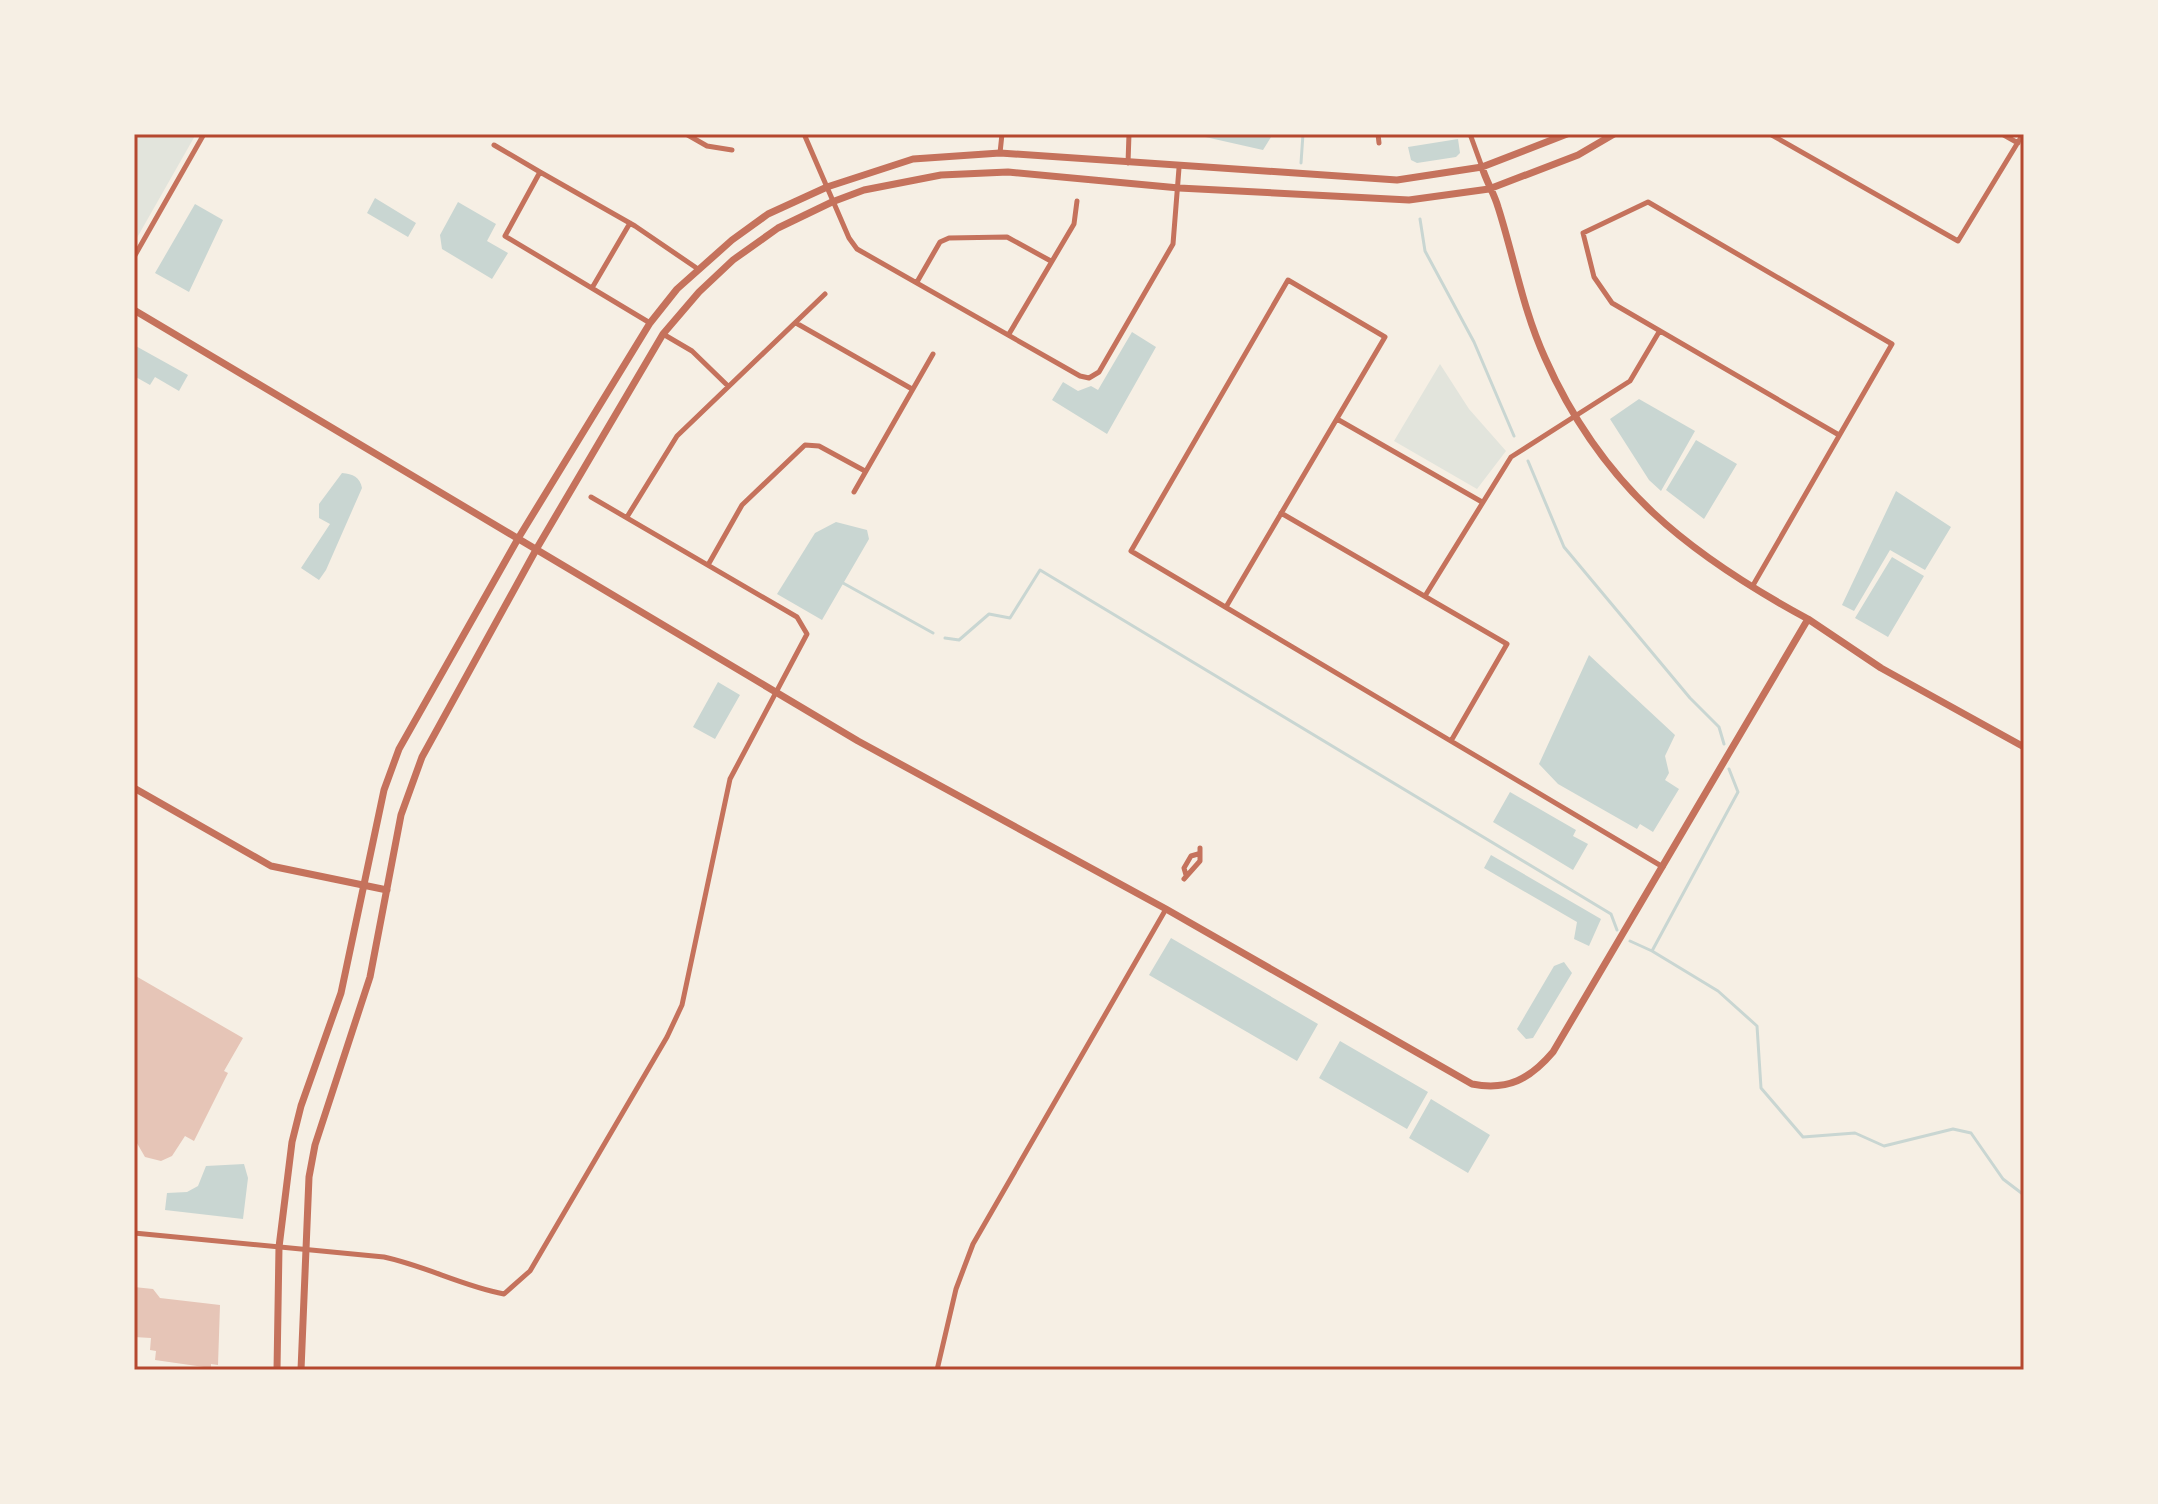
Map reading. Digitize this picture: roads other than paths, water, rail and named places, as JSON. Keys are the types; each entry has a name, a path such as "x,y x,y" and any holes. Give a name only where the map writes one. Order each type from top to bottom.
{"street":[{"path":"134,257 204,134"},
{"path":"686,134 707,146 732,150"},
{"path":"804,134 832,202 857,249 1080,376 1089,378 1099,372 1173,244 1179,168"},
{"path":"1000,153 1002,134"},
{"path":"1128,163 1129,134"},
{"path":"1378,134 1379,143"},
{"path":"1470,134 1544,357 1575,417 1599,453 1651,513 1692,549 1751,588 1808,619 1881,668 2024,747"},
{"path":"277,1370 279,1247 292,1142 301,1106 341,993 384,790 399,749 519,537 650,323 698,269 768,214 827,187 913,159 1000,153 1179,168 1397,180 1482,167 1567,134"},
{"path":"301,1370 309,1177 315,1145 370,977 401,815 422,757 537,548 663,334 733,260 778,228 832,202 912,179 974,172 1179,188 1409,200 1489,189 1578,155 1614,134"},
{"path":"1770,134 1958,241 2023,134"},
{"path":"2002,134 2018,143"},
{"path":"494,145 630,223 698,269"},
{"path":"540,172 505,236 692,351 728,386"},
{"path":"1009,334 1049,260 1074,224 1077,201"},
{"path":"1751,588 1892,344 1648,202 1583,233 1594,277 1612,303 1839,435"},
{"path":"592,288 630,223"},
{"path":"917,282 940,242 949,238 1007,237 1049,260"},
{"path":"1226,607 1385,337 1288,280 1131,551 1663,867"},
{"path":"627,517 677,436 825,294"},
{"path":"134,310 774,691 1166,909 1451,1076 1489,1087 1522,1080 1538,1070 1553,1052 1808,619"},
{"path":"796,323 912,389"},
{"path":"1425,596 1511,457 1630,381 1659,332"},
{"path":"854,492 933,354"},
{"path":"1337,419 1482,502"},
{"path":"708,565 742,505 805,445 819,446 865,471"},
{"path":"134,1233 416,1263 474,1288 504,1294 530,1271 660,1049 682,1005 730,779 774,691 805,639 803,622 591,497"},
{"path":"1281,513 1507,644 1451,741"},
{"path":"134,788 271,866 387,890"},
{"path":"1185,877 1193,873 1197,866 1199,851"},
{"path":"937,1370 956,1289 973,1244 1166,909"}],"waterway":[{"path":"1301,163 1303,134"},
{"path":"1420,219 1425,251 1474,342 1514,436"},
{"path":"1528,461 1564,547 1690,698 1719,727 1724,744"},
{"path":"945,638 959,640 989,614 1010,618 1040,570 1611,914 1617,930"},
{"path":"843,583 933,633"},
{"path":"1729,769 1738,792 1652,951 1718,991 1757,1026 1761,1088 1803,1137 1855,1133 1884,1146 1953,1129 1971,1133 2003,1179 2024,1195"},
{"path":"1630,941 1652,951"}]}
